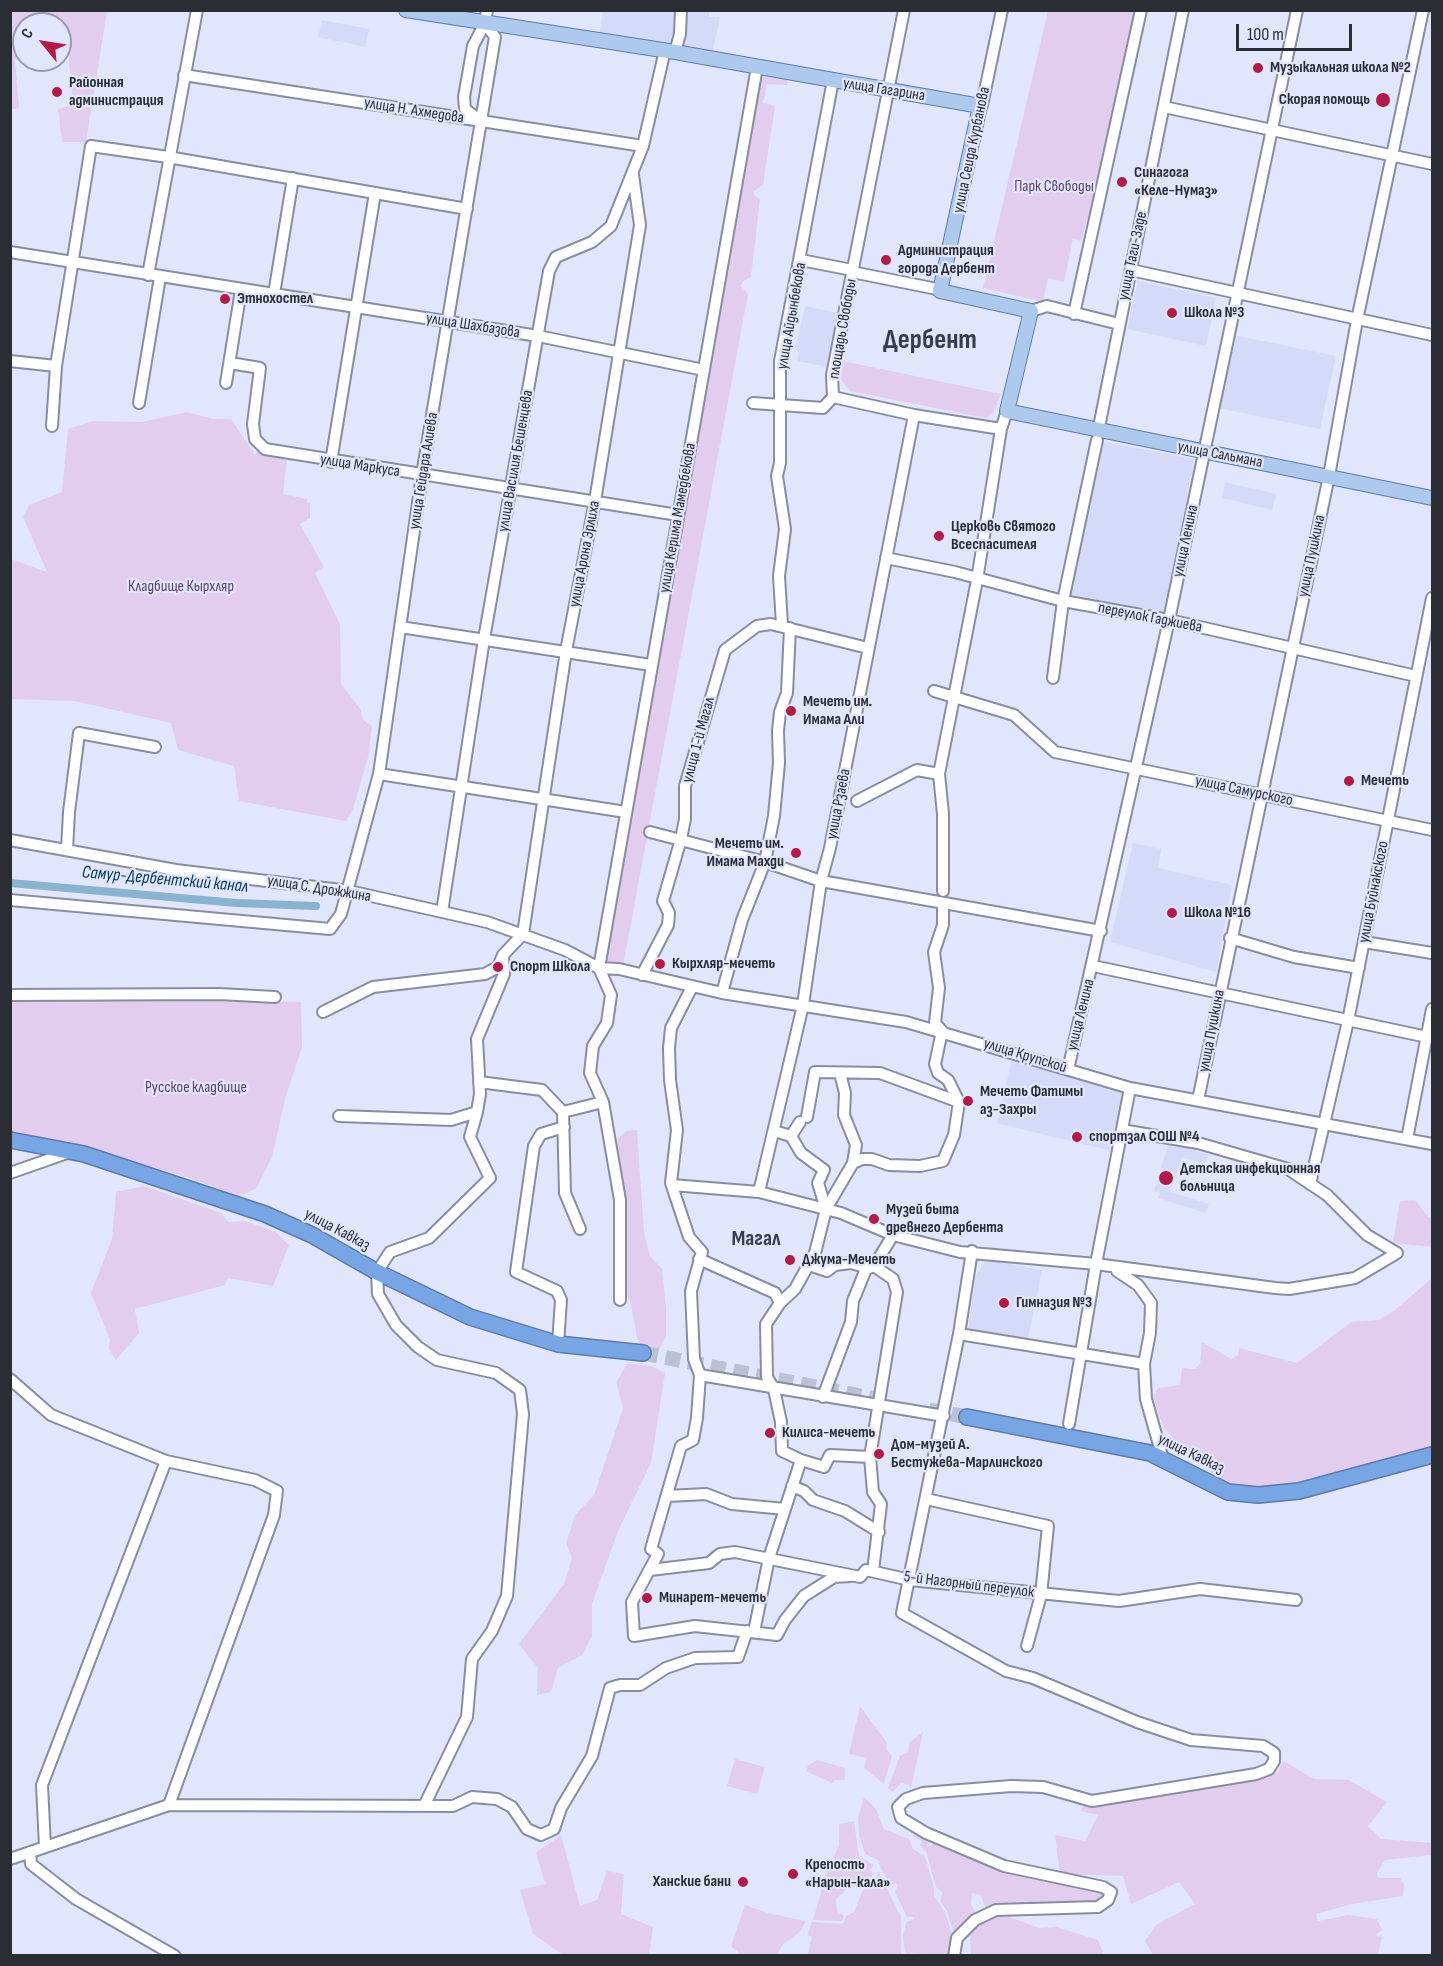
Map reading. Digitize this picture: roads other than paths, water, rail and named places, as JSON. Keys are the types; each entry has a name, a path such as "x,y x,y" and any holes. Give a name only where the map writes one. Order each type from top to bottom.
{"highway":[{"name":"улица Кавказ","path":"10,1140 71,1152 265,1214 312,1235 377,1272 470,1317 558,1344 644,1353"},
{"name":"улица Кавказ","path":"967,1417 1128,1448 1163,1459 1228,1492 1258,1495 1299,1491 1432,1457"}],"main road":[{"name":"улица Гагарина","path":"406,10 485,18"},
{"name":"улица Гагарина","path":"412,10 485,18 833,80"},
{"name":"улица Гагарина","path":"670,51 982,105"},
{"name":"улица Гагарина","path":"888,89 980,106 941,290"},
{"name":"улица Сеида Курбанова","path":"941,290 982,105"},
{"name":"площадь Свободы","path":"941,290 1032,310"},
{"path":"1007,411 1032,310"},
{"name":"улица Сальмана","path":"1007,411 1098,436 1204,452 1432,498"}],"street":[{"path":"148,275 196,10"},
{"name":"улица Василия Бешенцева","path":"442,912 484,639 513,487 549,271 556,257 592,243 611,226 643,147 670,51 680,34 681,10"},
{"path":"801,260 852,271 904,10"},
{"name":"улица Сеида Курбанова","path":"982,105 1002,10"},
{"path":"1074,314 1141,10"},
{"name":"улица Таги-Заде","path":"1053,678 1064,601 1183,10"},
{"name":"улица Ленина","path":"1068,1070 1101,932 1169,620 1297,10"},
{"name":"улица Пушкина","path":"1198,1100 1230,938 1329,476 1357,320 1394,155 1423,10"},
{"path":"481,121 465,109 464,97 473,46 485,18"},
{"name":"улица Гейдара Алиева","path":"10,900 330,929 341,914 379,774 422,475 495,37 485,18"},
{"name":"улица Керима Мамедбекова","path":"599,968 757,67"},
{"name":"улица Н. Ахмедова","path":"184,75 643,147"},
{"name":"улица Айдынбекова","path":"722,993 742,920 765,862 774,816 779,763 780,712 787,693 786,626 778,576 785,529 777,476 780,463 782,403 780,361 801,260 833,80"},
{"path":"1164,107 1432,164"},
{"path":"52,426 56,366 91,146 168,157 467,209"},
{"name":"улица Арона Эрлиха","path":"523,934 567,651 596,501 640,225 633,174"},
{"path":"274,294 293,178"},
{"path":"332,462 375,193"},
{"name":"улица Шахбазова","path":"10,252 537,336 704,370"},
{"path":"1131,270 1357,320 1432,334"},
{"name":"площадь Свободы","path":"941,290 852,271 832,375 833,397 914,415 1001,429"},
{"path":"140,403 160,277"},
{"path":"226,383 241,290"},
{"path":"1032,310 1047,306 1119,324"},
{"path":"10,361 56,366"},
{"name":"улица Маркуса","path":"230,363 260,368 253,424 255,439 266,450 332,462 513,487 678,515"},
{"path":"753,403 782,403 823,408 833,397"},
{"path":"943,891 943,814 939,774 977,580 1001,429 1007,411"},
{"name":"улица Рзаева","path":"759,1192 803,1005 821,881 848,800 868,648 914,415"},
{"name":"переулок Гаджиева","path":"886,558 955,572 977,580 1064,601 1169,620 1416,676"},
{"name":"улица Буйнакского","path":"1310,1184 1348,1021 1432,598"},
{"name":"улица 1-й Магал","path":"642,975 668,925 669,913 663,901 685,819 685,786 725,650 757,626 786,626 868,648"},
{"path":"400,627 651,665"},
{"path":"934,691 953,696"},
{"name":"улица Самурского","path":"953,696 1014,715 1055,752 1432,830"},
{"path":"67,850 69,812 79,733 155,747"},
{"path":"848,800 917,770 939,774"},
{"path":"379,774 626,812"},
{"path":"650,832 765,862 821,881 1101,932"},
{"name":"улица С. Дрожжина","path":"10,840 176,870 349,891 442,912 523,934 565,950 599,968 618,969"},
{"path":"853,1163 872,1159 889,1165 920,1166 942,1161 954,1135 959,1102 948,1080 938,1073 935,1064 942,1031 935,1023 939,988 934,952 943,925 943,903"},
{"path":"323,1012 373,987 485,974 498,967 503,955 523,934"},
{"path":"1230,938 1294,957 1359,968"},
{"path":"1364,942 1432,953"},
{"path":"425,1804 467,1717 472,1659 492,1630 507,1596 523,1414 520,1390 496,1373 437,1360 418,1347 396,1325 378,1294 377,1272 390,1252 429,1238 490,1178 470,1137 480,1094 477,1039 504,974 503,955"},
{"path":"1093,966 1430,1037"},
{"path":"599,968 611,994 607,1023 593,1046 590,1073 603,1102 620,1200 620,1300"},
{"name":"улица Крупской","path":"618,969 722,993 803,1005 942,1031 1130,1088 1432,1144"},
{"path":"692,987 671,1028 670,1080 677,1130 672,1185 689,1237 702,1252 692,1280 691,1305 694,1359 700,1375 693,1440 681,1446 651,1550 658,1554 632,1602 634,1636 695,1626 777,1635 785,1620 804,1596 834,1577 850,1576"},
{"path":"10,995 219,994 275,997"},
{"path":"1407,1139 1430,1037 1432,1009"},
{"path":"791,1136 804,1119 815,1072 880,1073 959,1102"},
{"path":"840,1073 845,1093 844,1115 856,1145 853,1163 826,1209 815,1252 809,1264 795,1289 780,1303 766,1324 767,1377 774,1389 781,1422 782,1451 824,1467 830,1455 870,1457"},
{"path":"479,1082 542,1090 563,1112 565,1192 580,1229"},
{"path":"1069,1424 1096,1264 1130,1088"},
{"path":"563,1112 603,1102"},
{"path":"339,1116 451,1120 477,1112"},
{"path":"558,1344 561,1300 557,1291 516,1272 534,1146 541,1134 564,1127"},
{"path":"672,1185 759,1192 826,1209 893,1235 960,1252 972,1251 1096,1264 1111,1269 1289,1289 1355,1278 1397,1253 1367,1235 1327,1195 1288,1169 1198,1143 1122,1130"},
{"path":"774,1131 791,1136 801,1153 824,1170 818,1183 826,1209"},
{"path":"10,1173 71,1152"},
{"path":"823,1397 851,1322 853,1301 871,1267 893,1235"},
{"path":"954,1956 957,1938 975,1920 996,1910 1098,1907 1108,1900 1112,1892 1102,1887 1004,1866 926,1833 901,1818 898,1807 906,1798 923,1793 1011,1786 1043,1787 1092,1801 1256,1774 1269,1769 1274,1761 1274,1753 1263,1746 1191,1740 1137,1722 1033,1678 1006,1671 902,1613 960,1334 972,1251"},
{"path":"699,1259 775,1293 780,1303"},
{"path":"809,1264 827,1271 835,1265 851,1263 871,1267 893,1279 897,1292 870,1457 873,1492 881,1504 873,1571"},
{"path":"1111,1269 1138,1285 1151,1303 1150,1332 1144,1364 1146,1399 1163,1459"},
{"path":"960,1334 1081,1356 1144,1364"},
{"path":"700,1375 878,1407 944,1416"},
{"path":"10,1379 51,1415 166,1461 255,1480 277,1491 274,1515 170,1805"},
{"path":"10,1859 170,1805 425,1804 453,1806 472,1797 497,1799 512,1807 527,1829 541,1835 554,1829 561,1808 592,1756 610,1688 620,1684 640,1685 666,1668 695,1658 738,1657 750,1632 769,1558 801,1460"},
{"path":"45,1847 42,1785 166,1461"},
{"path":"792,1486 804,1491 813,1500 845,1511 879,1532"},
{"path":"667,1496 706,1494 732,1504 784,1509"},
{"path":"926,1499 1048,1526 1041,1594 1028,1646"},
{"name":"5-й Нагорный переулок","path":"650,1570 709,1563 720,1554 735,1552 850,1576 860,1577 866,1570 910,1581 1127,1602 1142,1596 1200,1589 1296,1600"},
{"path":"30,1852 31,1864 76,1899 175,1956"}],"waterway":[{"name":"Самур-Дербентский канал","path":"10,883 237,903 316,906"}],"tunnel":[{"path":"643,1353 891,1402"},
{"path":"929,1410 967,1417"}],"place":[{"name":"Музыкальная школа №2","path":"1258,68"},
{"name":"Районная администрация","path":"57,92"},
{"name":"Скорая помощь","path":"1383,100"},
{"name":"Синагога «Келе-Нумаз»","path":"1122,182"},
{"name":"Администрация города Дербент","path":"886,260"},
{"name":"Этнохостел","path":"225,299"},
{"name":"Школа №3","path":"1172,313"},
{"name":"Церковь Святого Всеспасителя","path":"939,536"},
{"name":"Мечеть им. Имама Али","path":"791,711"},
{"name":"Мечеть","path":"1349,781"},
{"name":"Мечеть им. Имама Махди","path":"796,853"},
{"name":"Школа №16","path":"1172,913"},
{"name":"Кырхляр-мечеть","path":"660,964"},
{"name":"Спорт Школа","path":"498,967"},
{"name":"Мечеть Фатимы аз-Захры","path":"968,1101"},
{"name":"спортзал СОШ №4","path":"1077,1137"},
{"name":"Детская инфекционная больница","path":"1166,1178"},
{"name":"Музей быта древнего Дербента","path":"874,1219"},
{"name":"Джума-Мечеть","path":"790,1260"},
{"name":"Гимназия №3","path":"1004,1303"},
{"name":"Килиса-мечеть","path":"770,1433"},
{"name":"Дом-музей А. Бестужева-Марлинского","path":"879,1454"},
{"name":"Минарет-мечеть","path":"647,1598"},
{"name":"Крепость «Нарын-кала»","path":"793,1874"},
{"name":"Ханские бани","path":"743,1882"}],"district":[{"name":"Дербент","path":"930,341"},
{"name":"Магал","path":"756,1239"}],"park label":[{"name":"Парк Свободы","path":"1054,187"},
{"name":"Кладбище Кырхляр","path":"181,587"},
{"name":"Русское кладбище","path":"196,1088"}]}
